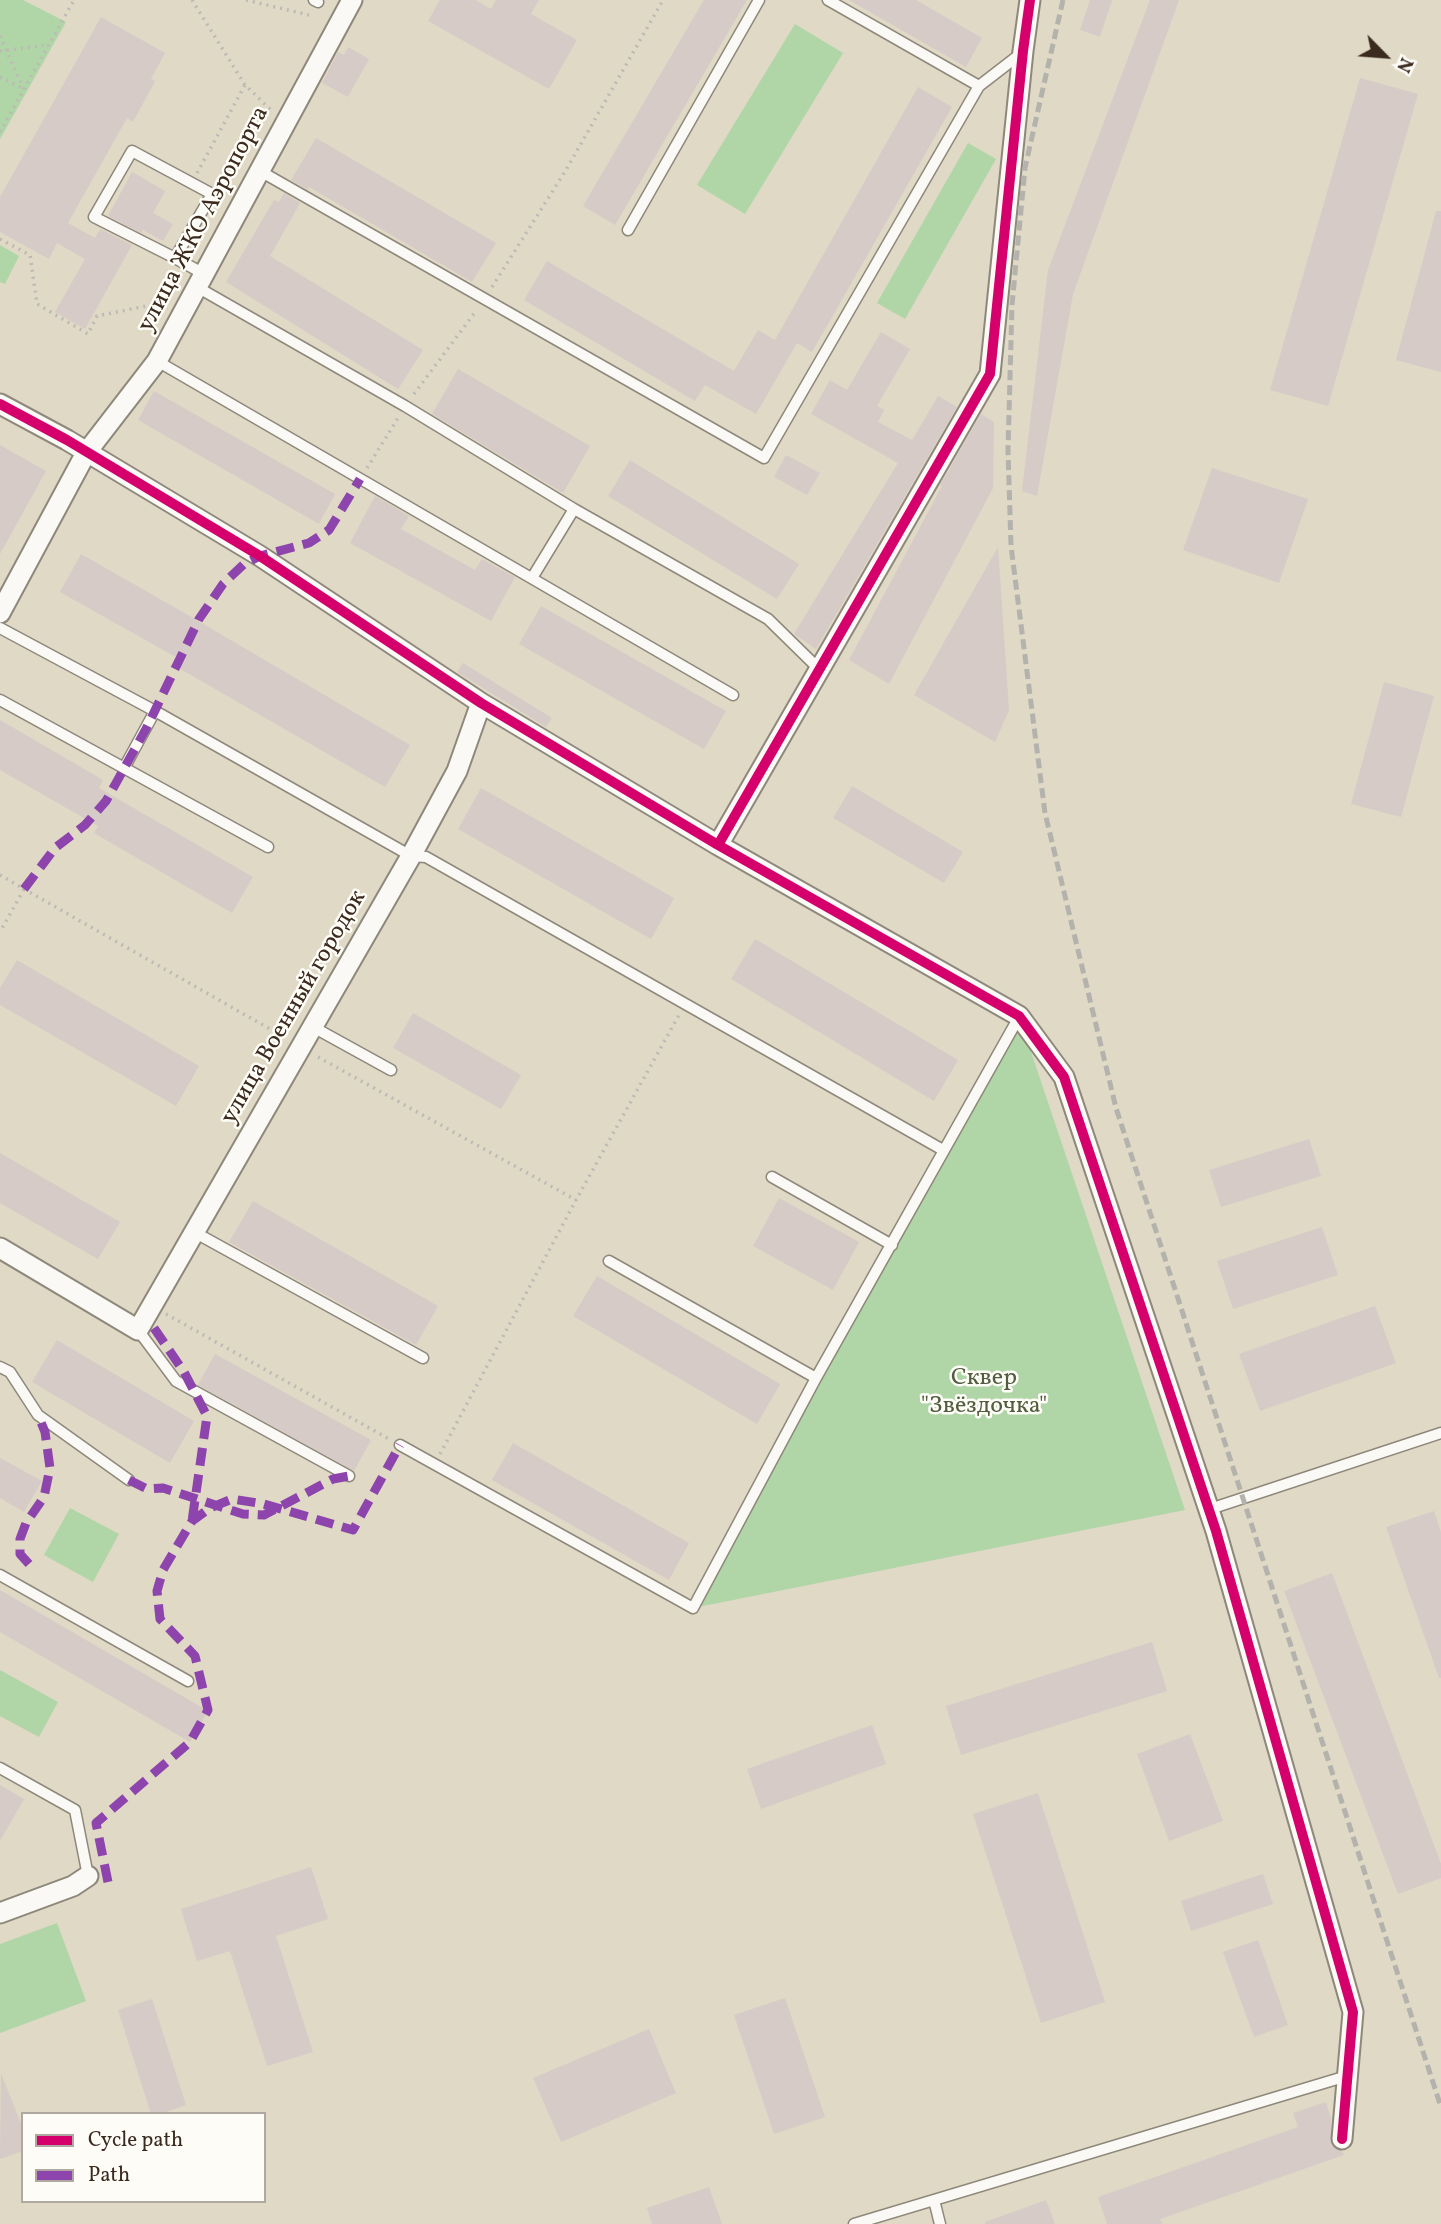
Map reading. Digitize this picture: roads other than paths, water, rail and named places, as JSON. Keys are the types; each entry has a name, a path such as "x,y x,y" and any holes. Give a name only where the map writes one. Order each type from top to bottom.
{"street":[{"name":"улица ЖКО Аэропорта","path":"0,613 86,453 157,361 352,0"},
{"path":"718,845 990,374 1030,0"},
{"path":"0,404 260,556 481,703 718,845 1019,1016 1064,1077 1210,1509 1353,2012 1342,2139"},
{"name":"улица Военный городок","path":"138,1330 411,856 457,771 481,703"},
{"path":"0,1248 138,1330"},
{"path":"0,1913 73,1886 88,1876"}],"lane":[{"path":"628,230 759,0"},
{"path":"828,0 979,86"},
{"path":"260,171 764,458 979,86 1023,51"},
{"path":"175,258 212,194 132,151 94,216 175,258 200,280 574,509 768,619 819,669"},
{"path":"157,361 733,695"},
{"path":"532,578 574,509"},
{"path":"0,628 155,711 411,856 426,858 943,1150"},
{"path":"0,700 268,848"},
{"path":"124,768 155,711"},
{"path":"400,1445 693,1608 816,1378 1019,1016"},
{"path":"313,1027 391,1070"},
{"path":"772,1177 891,1245"},
{"path":"194,1232 423,1357"},
{"path":"609,1261 816,1378"},
{"path":"138,1330 176,1381 349,1476"},
{"path":"0,1367 10,1372 38,1415 129,1480"},
{"path":"1210,1509 1441,1433"},
{"path":"0,1574 188,1681"},
{"path":"0,1768 75,1810 88,1876"},
{"path":"854,2224 1348,2076"},
{"path":"933,2200 940,2224"}],"railway":[{"path":"1063,0 1025,168 1012,305 1008,450 1011,546 1045,813 1116,1108 1441,2107"}],"park label":[{"name":"Сквер \"Звёздочка\"","path":"984,1394"}]}
